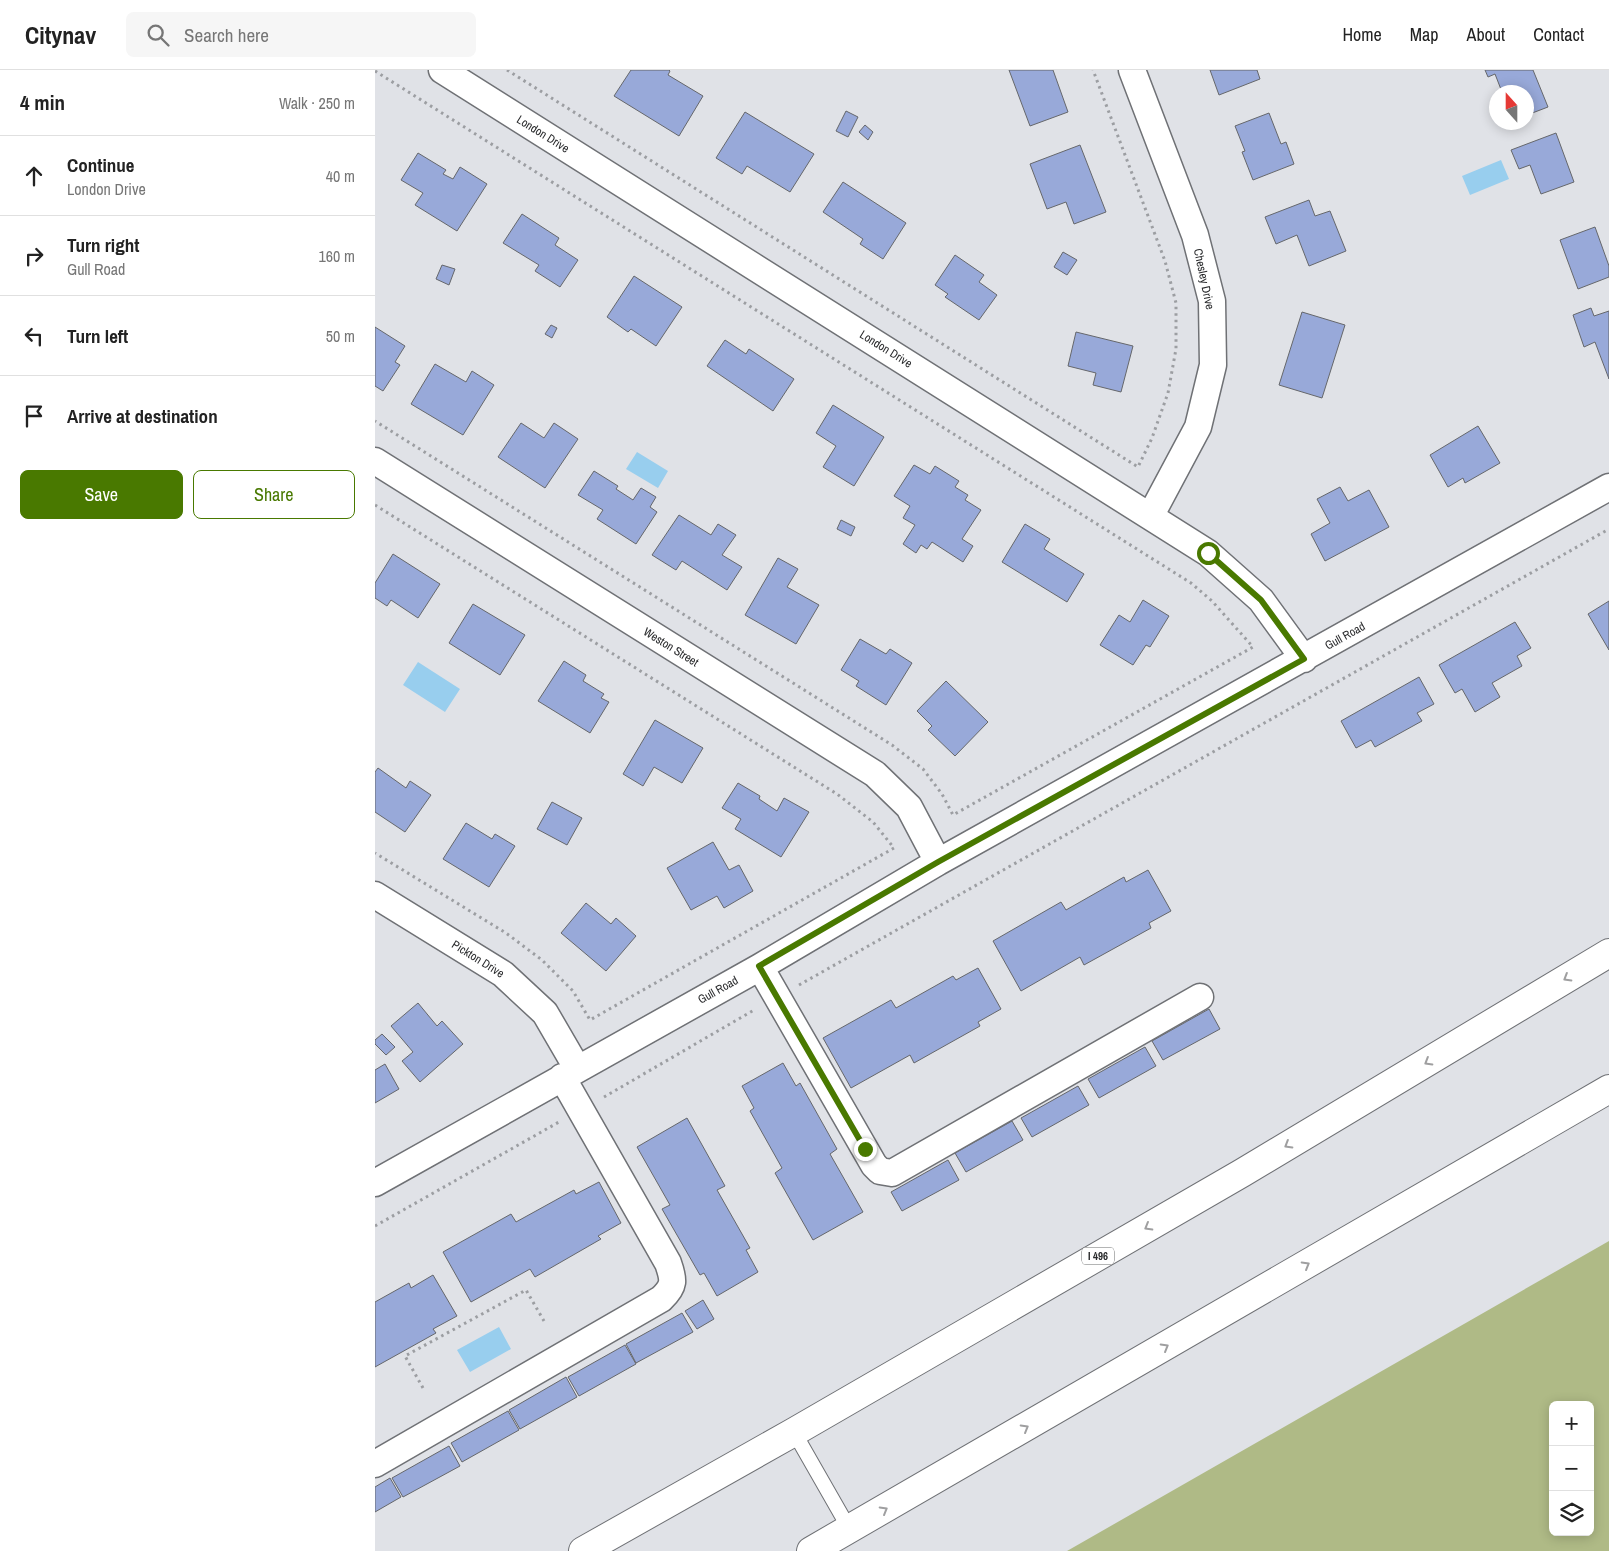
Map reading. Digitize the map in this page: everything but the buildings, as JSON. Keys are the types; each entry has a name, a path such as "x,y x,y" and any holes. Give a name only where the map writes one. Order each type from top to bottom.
{"highway":[{"name":"I 496","path":"583,1551 795,1432 1242,1173 1609,953"},
{"path":"811,1551 1609,1089"}],"street":[{"name":"London Drive","path":"442,70 1151,515 1208,553 1261,600 1304,659"},
{"name":"Chesley Drive","path":"1132,70 1195,235 1212,301 1213,364 1198,428 1151,515"},
{"name":"Weston Street","path":"375,461 875,774 909,807 938,862"},
{"name":"Gull Road","path":"375,1183 759,966 938,862 1609,487"},
{"name":"Pickton Drive","path":"375,895 503,974 545,1013 570,1072 581,1110 668,1263 673,1277 670,1290 661,1299 375,1464"},
{"path":"759,966 874,1165 880,1171 891,1173 1200,996"}],"lane":[{"path":"795,1432 850,1530"}],"path":[{"path":"507,70 1138,467 1152,438 1168,393 1176,349 1176,303 1165,261 1093,70"},
{"path":"375,71 1191,583 1212,601 1253,647 953,815 942,794 923,769 892,745 375,421"},
{"path":"375,505 837,794 873,822 895,848 590,1020 573,991 543,960 505,933 375,853"},
{"path":"375,1226 777,997 1609,529"},
{"path":"423,1388 405,1356 527,1290 543,1321"}],"green space":[{"path":"1609,1241 1609,1551 1067,1551"}],"water":[{"path":"1501,160 1509,179 1470,195 1462,176"},
{"path":"637,452 668,471 658,488 626,469"},
{"path":"418,662 460,689 445,712 403,685"},
{"path":"499,1327 511,1349 470,1372 457,1350"}],"route":[{"path":"865,1149 759,966 938,862 1304,659 1261,600 1208,553"}]}
